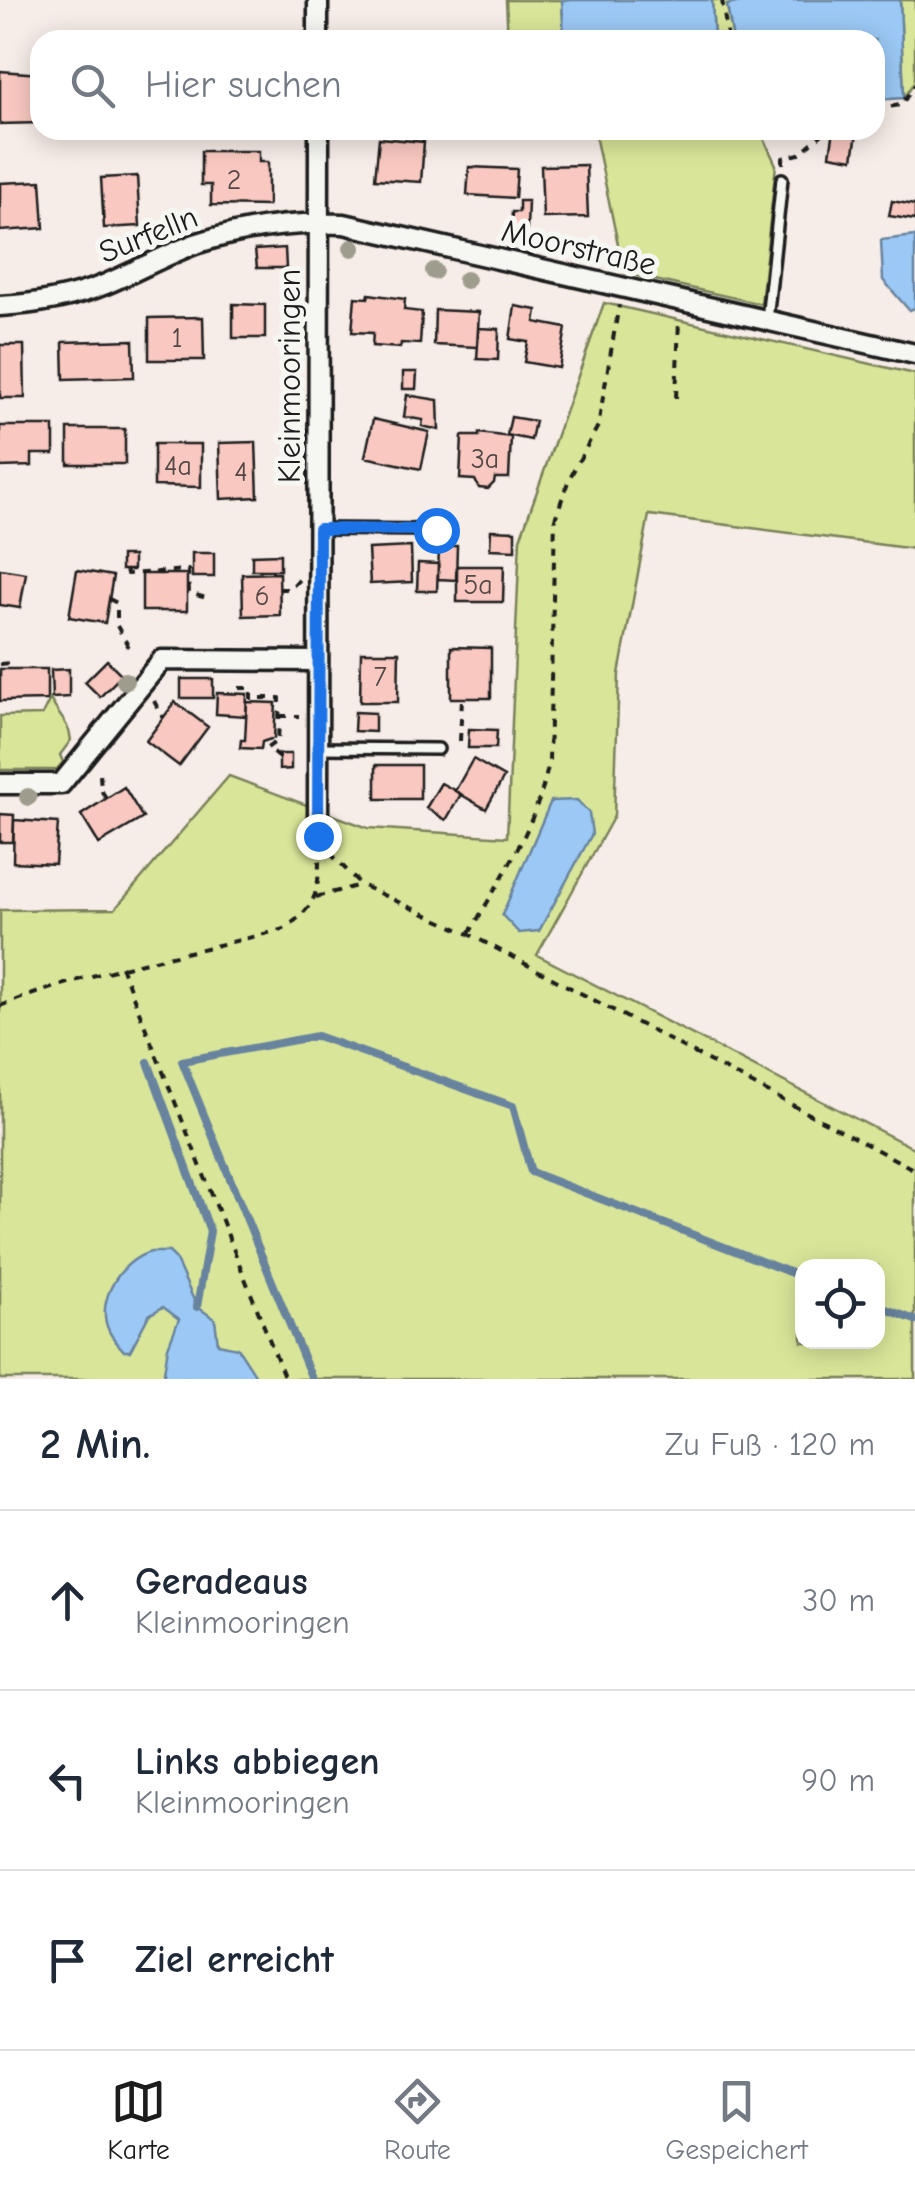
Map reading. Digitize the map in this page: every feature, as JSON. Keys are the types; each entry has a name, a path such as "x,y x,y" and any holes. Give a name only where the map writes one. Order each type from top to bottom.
{"street":[{"path":"318,0 318,30"},
{"path":"318,140 319,223"},
{"name":"Moorstraße","path":"319,223 344,224 915,354"},
{"name":"Surfelln","path":"0,306 63,298 102,286 197,244 241,232 319,223"},
{"name":"Kleinmooringen","path":"318,836 319,223"},
{"path":"0,784 61,784 162,660 318,661"}],"lane":[{"path":"767,320 782,179"},
{"name":"Kleinmooringen","path":"319,529 436,530"},
{"path":"318,748 438,748"}],"path":[{"path":"722,0 726,30"},
{"path":"885,108 902,106 915,85"},
{"path":"782,179 783,158 798,154 814,140"},
{"path":"469,934 533,820 544,791 549,762 555,519 569,479 598,426 622,287"},
{"path":"676,398 676,336 683,301"},
{"path":"126,570 126,574 188,570 188,594 206,598"},
{"path":"109,599 117,603 117,626 132,651"},
{"path":"0,664 10,664 12,670"},
{"path":"239,688 251,688 251,698 280,698 278,740 266,748 279,758"},
{"path":"460,740 462,698"},
{"path":"153,699 162,718"},
{"path":"100,776 106,798"},
{"path":"318,836 338,864 361,885 469,934 915,1170"},
{"path":"0,1006 121,966 284,929 304,914 316,897 318,836"},
{"path":"316,897 361,885"},
{"path":"121,966 285,1379"}],"green space":[{"path":"506,0 562,0 564,30 508,30"},
{"path":"712,0 750,0 727,5 731,30 714,30"},
{"path":"900,0 915,0 915,82 904,98"},
{"path":"596,140 765,140 776,165 761,304 624,273"},
{"path":"604,303 915,374 915,549 649,515 619,674 614,816 537,955 915,1149 915,1379 0,1379 0,910 115,909 229,776 368,828 507,837 520,539"},
{"path":"50,699 70,734 71,740 60,755 63,762 56,770 0,770 0,716 42,715"}],"water":[{"path":"562,0 712,0 714,30 564,30"},
{"path":"750,0 900,0 904,98 885,99 885,30 731,30 727,5"},
{"path":"915,236 915,308 909,310 883,280 881,240"},
{"path":"577,800 589,813 592,834 539,931 519,933 502,915 551,801"},
{"path":"151,1252 169,1252 175,1258 197,1307 215,1319 218,1344 238,1348 258,1379 163,1379 168,1347 179,1319 163,1307 149,1315 130,1351 124,1351 118,1344 105,1319 108,1295 130,1263"}],"building":[{"path":"0,71 30,73 30,123 0,124"},
{"path":"379,140 424,142 421,182 375,179"},
{"path":"832,140 856,140 853,159 830,155"},
{"path":"201,151 259,151 259,162 268,162 268,206 211,205 211,185 201,185"},
{"path":"586,165 588,217 543,218 541,166"},
{"path":"469,167 517,169 515,198 467,195"},
{"path":"137,176 140,226 104,228 101,178"},
{"path":"41,181 44,228 0,231 0,183"},
{"path":"519,201 528,201 527,229 511,229 512,212 519,212"},
{"path":"892,201 915,205 915,220 889,216"},
{"path":"285,248 286,268 257,268 255,250"},
{"path":"369,294 405,299 404,310 422,312 420,344 401,343 400,348 372,346 373,333 352,332 355,297 368,298"},
{"path":"233,304 265,305 265,338 233,338"},
{"path":"515,306 537,310 535,322 566,328 559,368 524,362 528,342 510,339"},
{"path":"435,310 479,312 477,347 434,345"},
{"path":"203,317 204,360 149,360 149,318"},
{"path":"479,328 499,329 498,360 477,359"},
{"path":"133,340 134,377 64,379 63,342"},
{"path":"0,345 24,345 25,398 0,398"},
{"path":"403,372 417,372 416,389 403,389"},
{"path":"407,395 438,400 439,430 422,426 423,420 404,417"},
{"path":"511,417 535,421 531,440 507,435"},
{"path":"373,419 429,432 421,469 365,457"},
{"path":"0,426 54,426 54,454 32,454 32,466 0,467"},
{"path":"68,429 125,429 125,464 68,464"},
{"path":"479,433 511,437 509,478 495,478 488,489 479,488 475,480 460,479 462,436"},
{"path":"256,442 258,497 221,499 219,443"},
{"path":"154,444 201,444 201,487 154,486"},
{"path":"491,530 515,531 515,550 490,549"},
{"path":"439,546 457,546 456,580 438,579"},
{"path":"411,547 412,582 370,584 368,549"},
{"path":"192,553 214,553 214,577 192,577"},
{"path":"280,554 280,570 252,570 252,555"},
{"path":"121,556 133,556 133,570 121,570"},
{"path":"418,563 438,564 437,591 417,591"},
{"path":"457,566 504,566 503,602 457,602"},
{"path":"0,569 26,573 20,608 0,605"},
{"path":"77,570 113,576 105,623 69,617"},
{"path":"279,573 280,615 243,616 242,574"},
{"path":"142,574 187,574 187,611 142,611"},
{"path":"451,647 491,648 491,698 451,698"},
{"path":"361,652 399,652 398,702 360,702"},
{"path":"107,660 122,675 100,697 85,682"},
{"path":"0,669 47,669 47,700 0,701"},
{"path":"69,669 69,697 52,698 51,670"},
{"path":"181,679 213,679 213,698 181,698"},
{"path":"217,693 247,694 246,716 216,714"},
{"path":"175,702 208,727 179,766 146,741"},
{"path":"247,702 276,703 274,738 262,742 261,749 240,748 241,740 245,740"},
{"path":"355,712 375,713 375,732 354,731"},
{"path":"469,729 497,730 496,748 468,748"},
{"path":"279,754 291,754 291,769 279,770"},
{"path":"473,759 504,777 486,809 455,791"},
{"path":"376,765 420,765 420,799 376,799"},
{"path":"441,783 461,794 446,820 426,808"},
{"path":"124,787 143,818 99,844 81,815"},
{"path":"0,814 14,815 13,842 0,842"},
{"path":"14,820 58,823 55,864 13,862"}],"waterway":[{"path":"312,1379 182,1061 317,1036 513,1106 531,1172 795,1274"},
{"path":"148,1062 210,1231 197,1307"},
{"path":"885,1309 915,1320"}],"route":[{"path":"318,836 319,529 436,530"}]}
